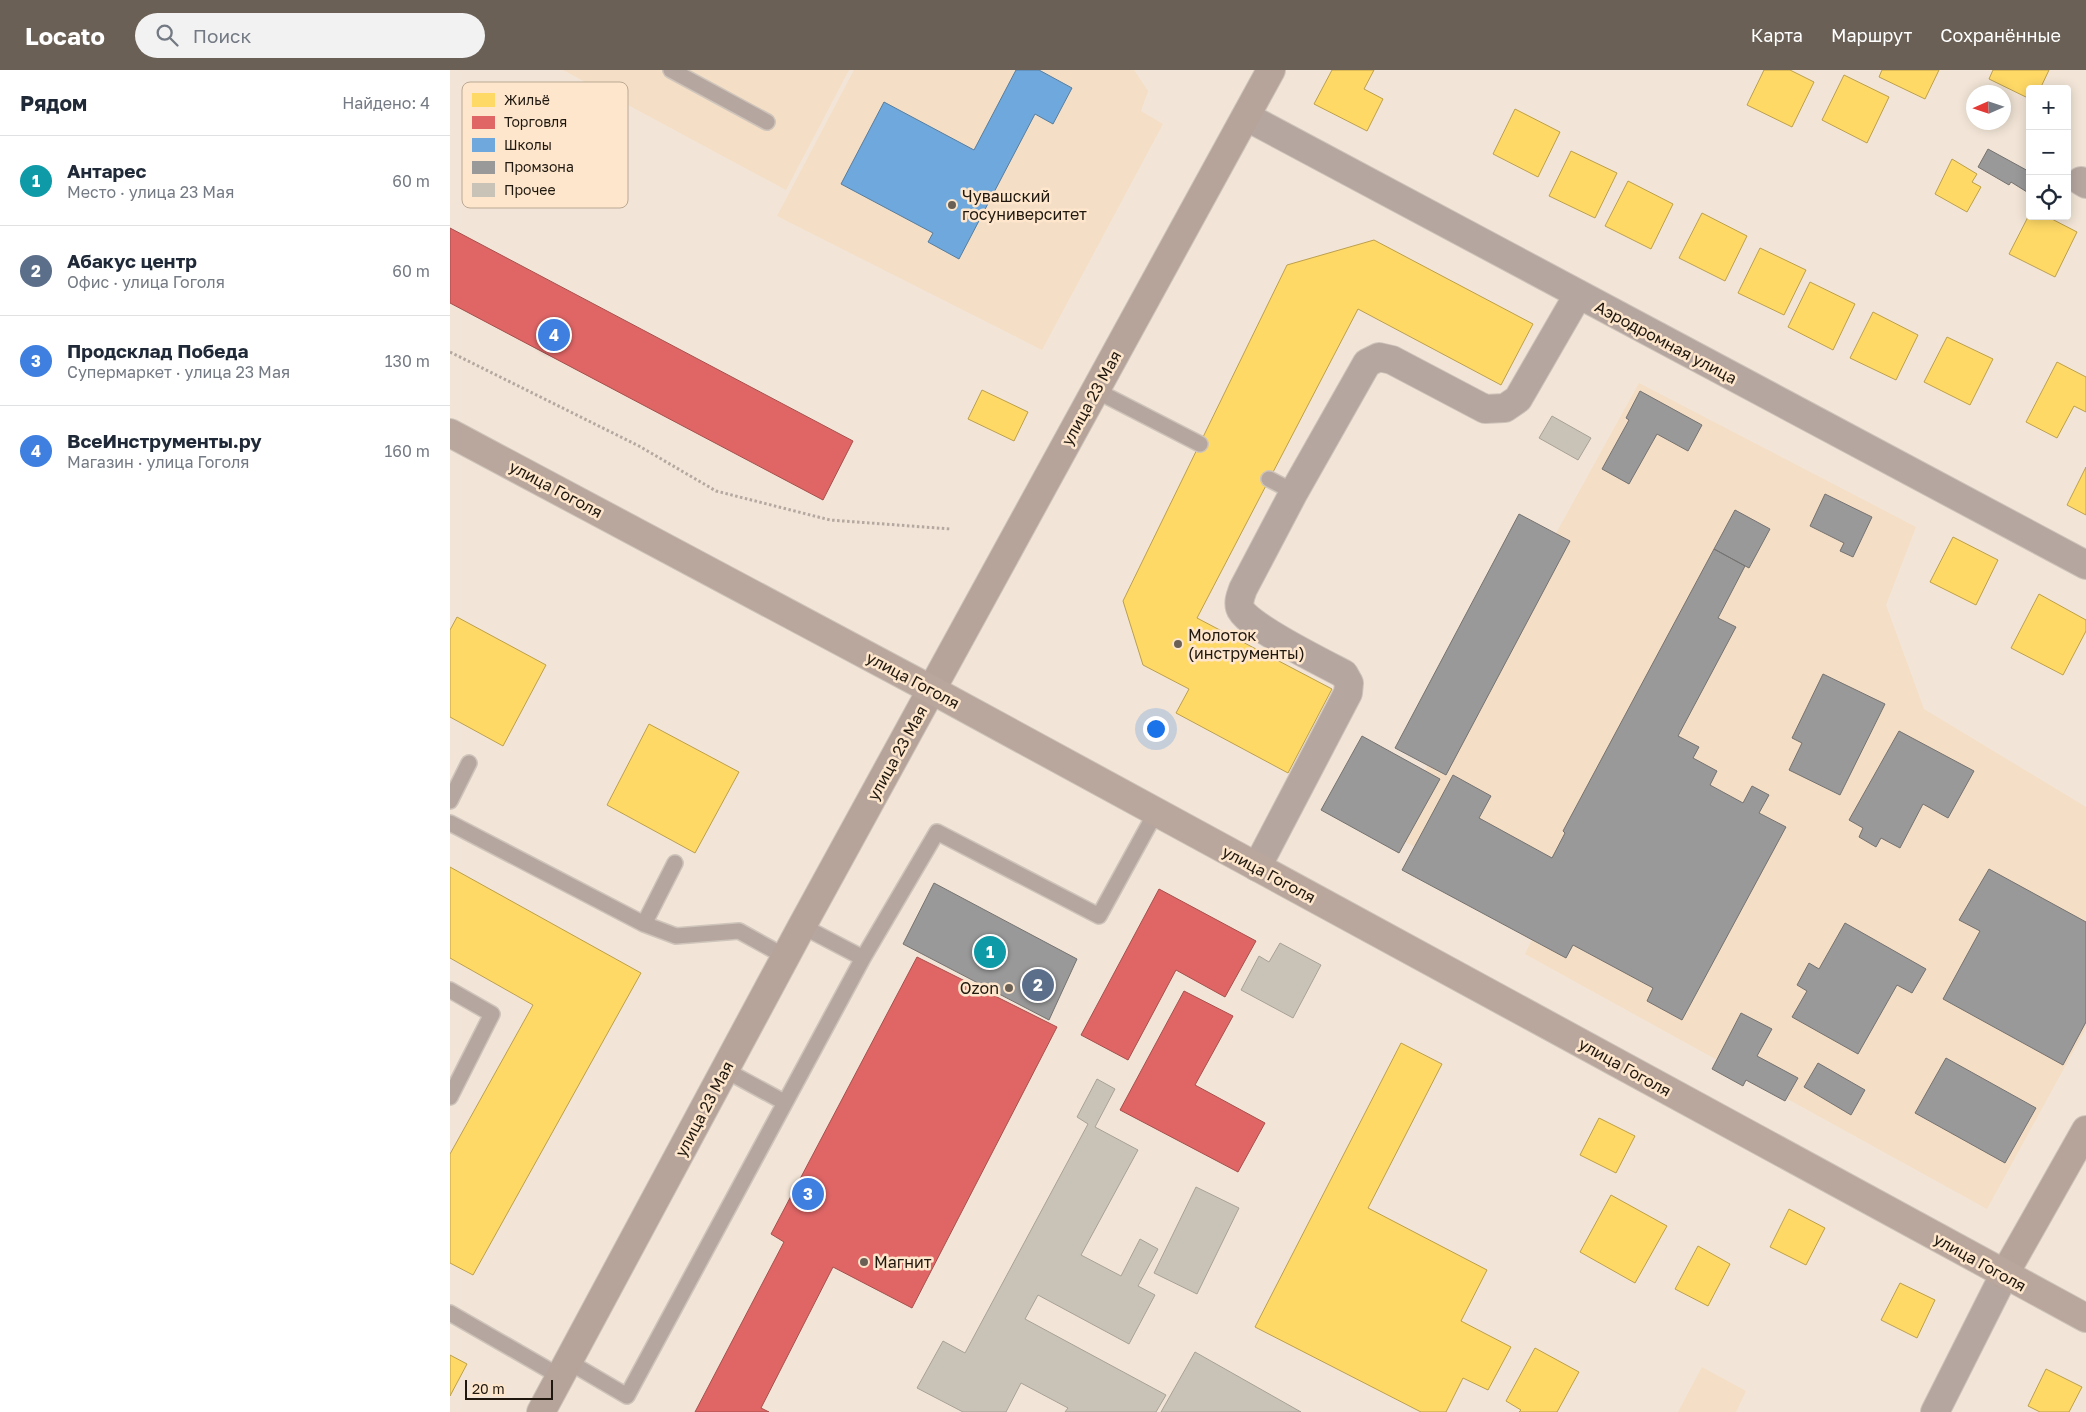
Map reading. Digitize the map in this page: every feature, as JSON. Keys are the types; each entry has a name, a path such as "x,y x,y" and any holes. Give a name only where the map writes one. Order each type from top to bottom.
{"main road":[{"name":"улица 23 Мая","path":"541,1412 802,926 1272,70"},
{"name":"улица Гоголя","path":"450,433 932,690 2086,1318"},
{"path":"2004,1275 2086,1130"}],"street":[{"name":"Аэродромная улица","path":"1247,117 2086,565"},
{"path":"1257,867 1348,693 1349,683 1344,674 1251,622 1240,608 1240,598 1244,589 1294,492 1367,363 1379,357 1392,360 1485,410 1505,408 1518,399 1578,295"},
{"path":"1935,1412 2004,1275"}],"lane":[{"path":"671,70 767,122"},
{"path":"1095,390 1200,444"},
{"path":"1269,479 1294,492"},
{"path":"450,801 469,763"},
{"path":"450,1313 565,1370 627,1396 863,958 937,832 1099,916 1156,812"},
{"path":"450,823 644,924 676,936 739,931 786,957"},
{"path":"644,924 674,863"},
{"path":"802,926 863,958"},
{"path":"450,990 492,1014 450,1098"},
{"path":"725,1070 784,1102"}],"path":[{"path":"450,352 639,446 716,491 830,520 951,529"}],"shaded area":[{"path":"563,70 849,70 786,190 628,105 628,82 585,82"},
{"name":"Чувашский госуниверситет","path":"854,70 1134,70 1148,91 1141,111 1163,124 1042,350 777,216"},
{"path":"1639,383 1916,527 1886,605 1924,709 2086,807 2086,1028 1987,1209 1525,954 1544,914 1390,834"},
{"path":"1702,1367 1746,1391 1736,1412 1678,1412"}],"building: Жильё":[{"path":"1332,70 1374,70 1364,89 1383,99 1367,131 1314,104"},
{"path":"1764,70 1790,70 1814,82 1792,127 1747,105"},
{"path":"1882,70 1939,70 1925,99 1879,77"},
{"path":"1993,70 2049,70 2042,85 2026,85 2026,97 2011,90 2011,85 2001,85 1989,79"},
{"path":"1844,75 1889,97 1867,143 1822,120"},
{"path":"1515,109 1560,132 1538,177 1493,154"},
{"path":"1571,151 1617,173 1595,218 1549,196"},
{"path":"1952,159 1977,174 1972,182 1981,187 1967,212 1935,194"},
{"path":"1628,181 1673,204 1651,249 1605,226"},
{"path":"1702,213 1747,236 1725,281 1679,258"},
{"path":"2026,220 2054,220 2077,232 2055,277 2009,254"},
{"path":"1374,240 1533,324 1501,385 1358,309 1197,618 1332,689 1288,773 1176,713 1189,689 1143,665 1123,601 1287,265"},
{"path":"1760,248 1806,270 1784,315 1738,293"},
{"path":"1810,282 1855,304 1833,350 1788,327"},
{"path":"1873,312 1918,335 1896,380 1850,358"},
{"path":"1947,337 1993,359 1970,405 1924,382"},
{"path":"2057,362 2086,377 2086,412 2074,406 2057,438 2026,422"},
{"path":"982,390 1028,412 1014,441 968,419"},
{"path":"2086,467 2086,515 2067,505"},
{"path":"1953,537 1998,560 1976,605 1930,582"},
{"path":"2039,594 2086,620 2086,631 2063,675 2011,648"},
{"path":"457,617 546,665 503,746 450,717 450,630"},
{"path":"649,724 739,772 695,853 607,805"},
{"path":"450,867 641,973 473,1275 450,1263 450,1154 533,1005 450,958"},
{"path":"1401,1043 1442,1064 1368,1208 1487,1270 1461,1321 1511,1347 1488,1390 1463,1378 1446,1412 1421,1412 1255,1327"},
{"path":"1599,1118 1635,1136 1616,1173 1580,1155"},
{"path":"1611,1195 1667,1226 1635,1283 1580,1252"},
{"path":"1789,1209 1825,1228 1806,1265 1770,1247"},
{"path":"1698,1246 1730,1264 1708,1306 1675,1289"},
{"path":"1900,1283 1935,1300 1917,1338 1881,1320"},
{"path":"1535,1348 1579,1372 1557,1412 1519,1412 1521,1410 1506,1401"},
{"path":"450,1355 467,1364 450,1396"},
{"path":"2046,1369 2082,1387 2069,1412 2040,1412 2028,1406"}],"building: Торговля":[{"path":"450,228 853,441 823,500 450,303"},
{"path":"1159,889 1256,941 1225,997 1176,970 1128,1060 1081,1035"},
{"path":"917,957 1057,1027 912,1308 833,1267 761,1408 769,1412 695,1412 784,1242 771,1234"},
{"path":"1184,991 1233,1016 1195,1085 1265,1123 1238,1172 1120,1110"}],"building: Школы":[{"path":"1016,70 1039,70 1072,88 1053,124 1035,114 959,259 928,242 933,233 841,184 884,102 974,150"}],"building: Промзона":[{"path":"1988,149 2026,170 2026,191 2011,182 2009,185 1978,167"},
{"path":"1640,391 1702,425 1688,451 1657,434 1629,484 1602,469 1629,420 1626,418"},
{"path":"1825,494 1872,517 1853,557 1840,551 1844,543 1810,526"},
{"path":"1735,510 1770,529 1749,568 1714,549"},
{"path":"1519,514 1570,541 1446,775 1395,748"},
{"path":"1714,549 1745,566 1718,618 1736,627 1678,736 1699,747 1693,758 1717,771 1710,785 1743,803 1752,786 1769,795 1759,813 1786,827 1682,1020 1647,1001 1653,988 1573,945 1566,958 1402,870 1453,775 1491,796 1479,818 1552,858 1565,833 1563,831"},
{"path":"1823,674 1885,704 1840,795 1789,770 1802,743 1792,738"},
{"path":"1899,731 1974,771 1948,818 1923,804 1900,848 1881,838 1876,847 1859,837 1863,828 1849,820"},
{"path":"1362,736 1440,779 1399,853 1321,810"},
{"path":"1989,869 2086,922 2086,1022 2063,1065 1943,999 1980,931 1959,920"},
{"path":"934,883 1077,959 1049,1020 903,944"},
{"path":"1845,923 1926,969 1912,993 1897,985 1858,1054 1792,1017 1807,991 1797,985 1809,963 1819,969"},
{"path":"1741,1013 1772,1029 1757,1056 1798,1078 1785,1101 1746,1080 1743,1086 1712,1069"},
{"path":"1946,1058 2036,1108 2005,1163 1915,1113"},
{"path":"1818,1063 1865,1090 1851,1115 1804,1087"}],"building: Прочее":[{"path":"1552,416 1591,438 1578,460 1539,438"},
{"path":"1280,943 1321,965 1293,1018 1241,990 1259,956 1269,962"},
{"path":"1097,1079 1115,1089 1095,1127 1138,1150 1081,1255 1121,1276 1140,1239 1158,1249 1138,1286 1155,1295 1129,1344 1038,1295 1025,1319 1166,1395 1156,1412 1065,1412 1068,1408 1021,1383 1006,1412 963,1412 917,1388 943,1341 965,1353 1088,1124 1077,1117"},
{"path":"1196,1187 1239,1208 1197,1294 1154,1273"},
{"path":"1195,1352 1301,1412 1161,1412"}],"place":[{"name":"Чувашский госуниверситет","path":"952,205"},
{"name":"ВсеИнструменты.ру","path":"554,335"},
{"name":"Молоток (инструменты)","path":"1178,644"},
{"name":"Антарес","path":"990,952"},
{"name":"Абакус центр","path":"1038,985"},
{"name":"Ozon","path":"1009,988"},
{"name":"Продсклад Победа","path":"808,1194"},
{"name":"Магнит","path":"864,1262"}]}
